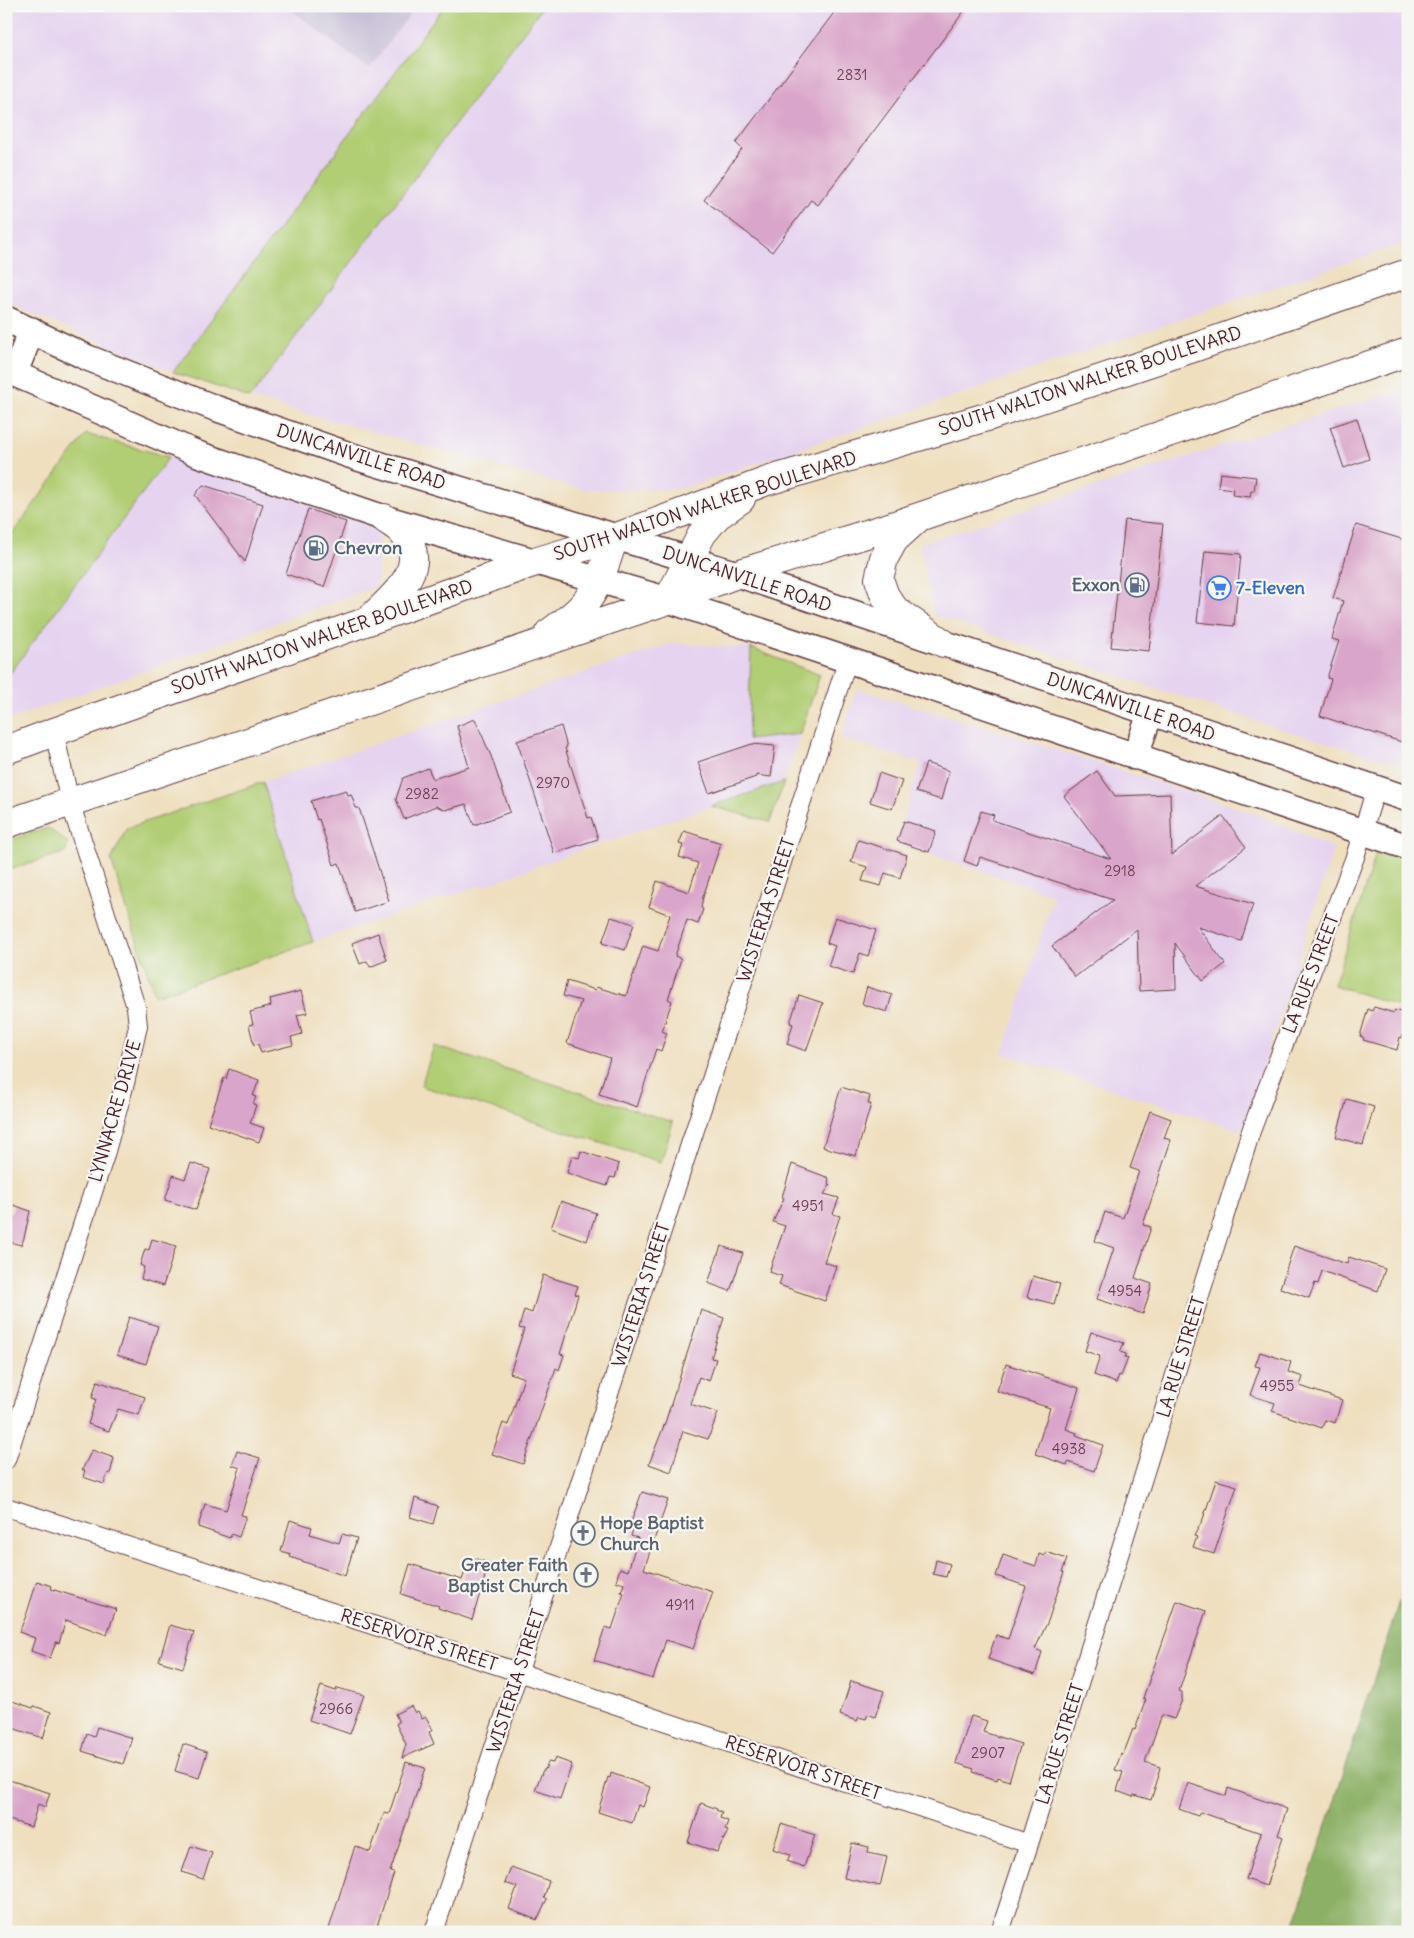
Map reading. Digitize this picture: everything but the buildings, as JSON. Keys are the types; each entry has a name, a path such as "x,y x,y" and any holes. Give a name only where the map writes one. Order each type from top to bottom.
{"main road":[{"name":"SOUTH WALTON WALKER BOULEVARD","path":"6,750 538,561 614,538 767,481 990,416 1196,348 1408,273"},
{"path":"19,325 10,372 198,454 384,518 668,600 1408,847"},
{"name":"DUNCANVILLE ROAD","path":"19,325 88,358 271,428 355,457 614,538 737,574 1150,714 1408,798"},
{"path":"6,824 668,600 737,574 921,516 1408,352"},
{"path":"668,600 687,559 702,534 716,516 767,481"},
{"path":"921,516 894,540 884,558 879,578 885,596 895,610 943,644"},
{"path":"367,622 403,587 412,569 413,548 403,531 384,518"},
{"path":"534,644 572,616 588,599 599,580 614,538"},
{"path":"1135,757 1150,714"}],"street":[{"name":"WISTERIA STREET","path":"434,1932 848,659"},
{"name":"LYNNACRE DRIVE","path":"6,1460 104,1158 125,1083 138,1026 136,1007 70,802 54,732"},
{"name":"LA RUE STREET","path":"1000,1932 1252,1132 1362,833 1376,788"},
{"name":"RESERVOIR STREET","path":"6,1507 518,1672 1029,1844"}],"shaded area":[{"path":"6,6 443,6 173,372 6,303"},
{"path":"286,6 416,6 369,69"},
{"path":"543,6 1408,6 1408,242 681,489 585,490 250,398"},
{"path":"1408,388 1408,767 1265,724 933,615 920,544 1258,434"},
{"path":"169,457 379,527 377,586 6,721 6,679"},
{"path":"672,643 751,648 748,739 800,734 784,782 552,860 485,886 482,885 313,942 263,782"},
{"path":"857,689 1017,737 1256,814 1334,848 1242,1131 1003,1054 1054,895 895,843 921,763 841,738"}],"green space":[{"path":"444,6 543,6 250,398 173,372"},
{"path":"86,434 169,457 6,679 6,542"},
{"path":"751,648 820,675 800,734 748,740"},
{"path":"263,782 313,942 155,996 111,860 127,828"},
{"path":"784,782 770,822 711,806"},
{"path":"1385,825 1408,833 1408,1009 1334,985"},
{"path":"48,828 68,843 66,852 6,871 6,841"},
{"path":"434,1046 673,1122 661,1162 421,1086"},
{"path":"1408,1574 1408,1932 1292,1932"}],"place":[{"name":"Chevron","path":"316,548"},
{"name":"Exxon","path":"1137,585"},
{"name":"7-Eleven","path":"1219,588"},
{"name":"Hope Baptist Church","path":"583,1533"},
{"name":"Greater Faith Baptist Church","path":"586,1575"}]}
